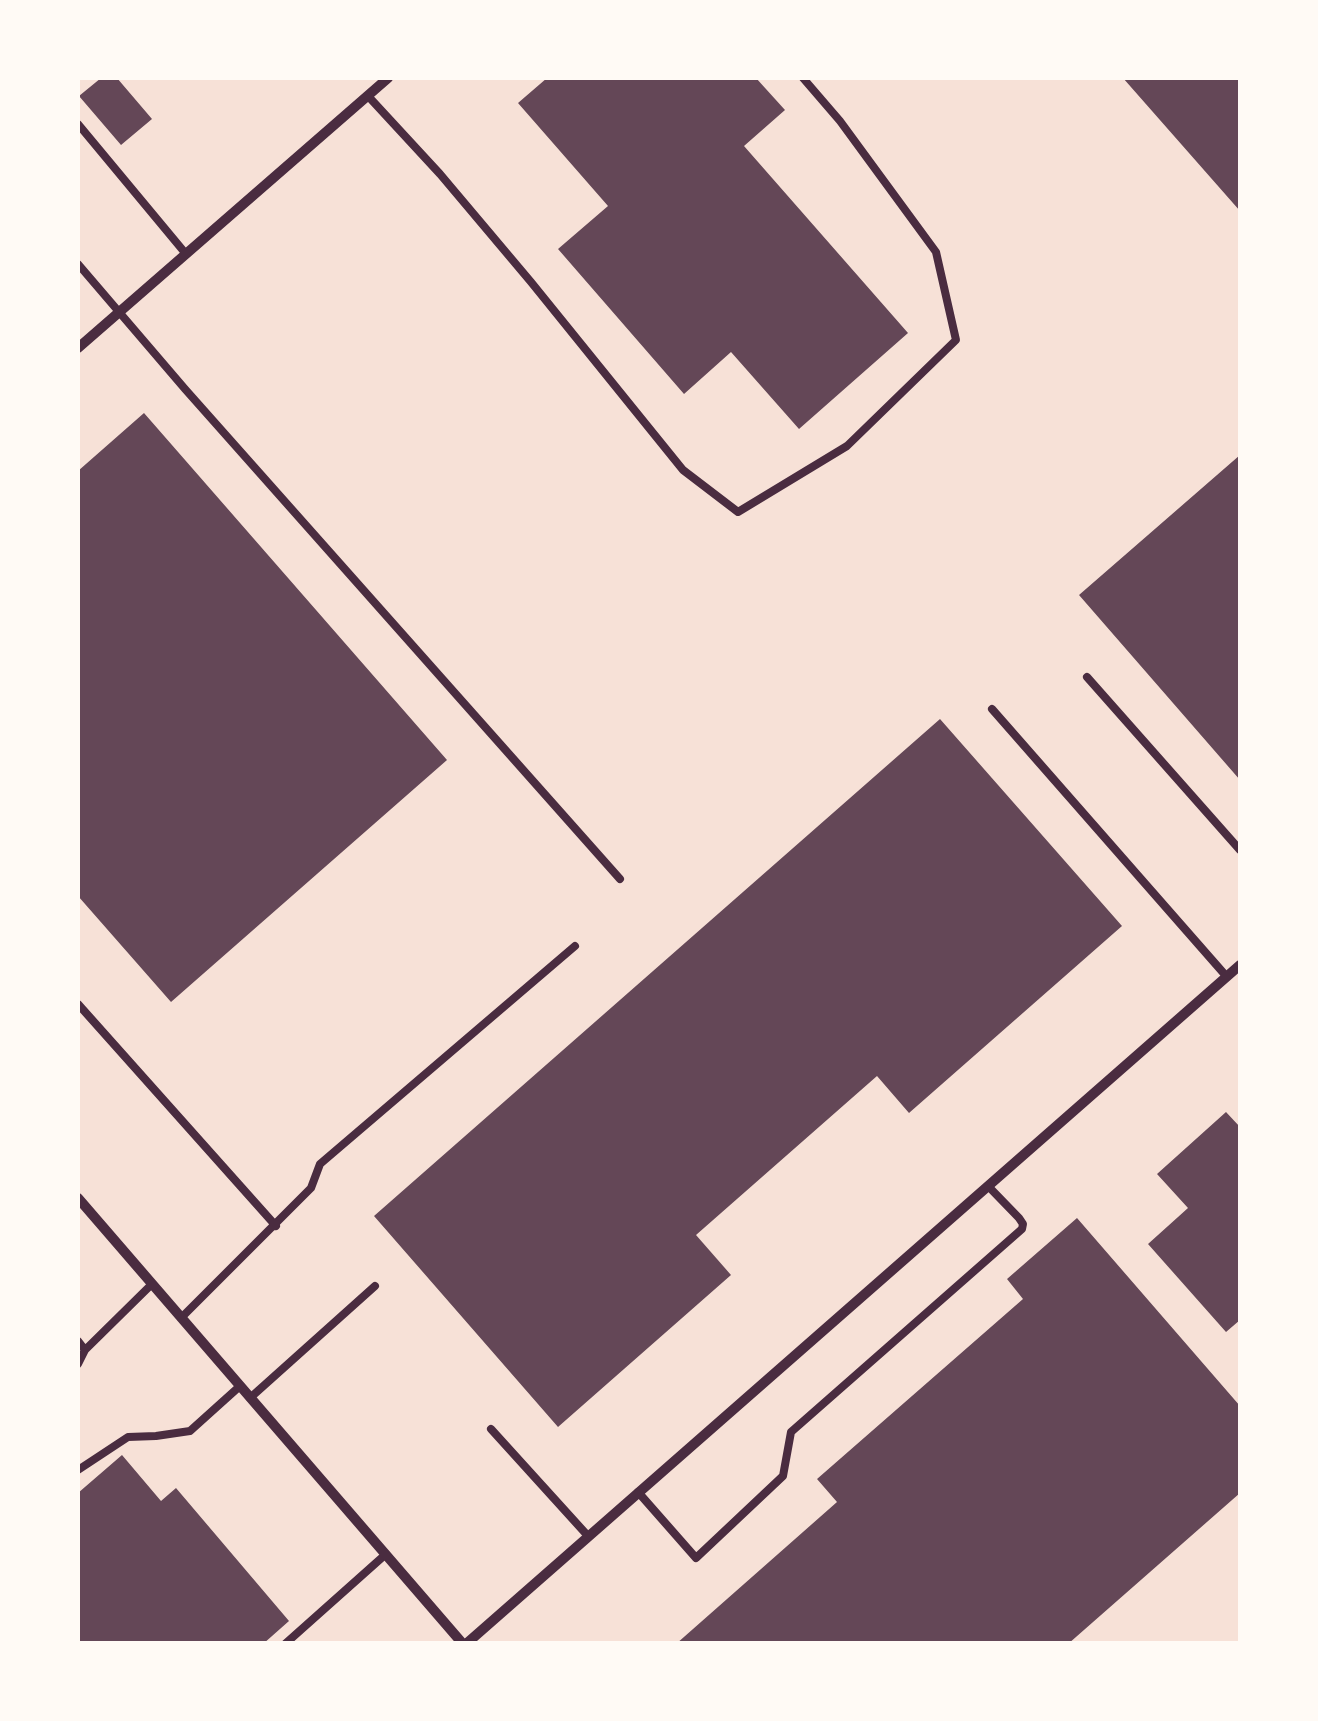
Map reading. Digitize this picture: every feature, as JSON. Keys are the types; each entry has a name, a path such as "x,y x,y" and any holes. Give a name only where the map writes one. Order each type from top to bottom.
{"street":[{"path":"78,348 388,78"},
{"path":"78,1198 464,1644 1240,965"}],"lane":[{"path":"368,96 531,282 683,470 738,512 847,446 956,340 936,252 840,121 803,78"},
{"path":"78,124 186,254"},
{"path":"78,264 620,878"},
{"path":"1087,677 1240,850"},
{"path":"992,709 1227,977"},
{"path":"181,1318 311,1188 320,1164 575,946"},
{"path":"78,1004 276,1226"},
{"path":"638,1492 696,1558 783,1476 791,1432 1022,1230 1019,1218 988,1186"},
{"path":"78,1364 85,1350 152,1284"},
{"path":"250,1398 375,1286"},
{"path":"78,1341 85,1350"},
{"path":"78,1470 128,1437 190,1431 240,1386"},
{"path":"490,1429 588,1536"},
{"path":"285,1644 386,1554"}],"building":[{"path":"101,78 117,78 152,119 121,145 79,96"},
{"path":"547,78 756,78 785,110 744,146 908,333 799,429 731,352 684,394 558,249 608,206 518,103"},
{"path":"1123,78 1240,78 1240,211"},
{"path":"144,413 447,760 171,1002 78,896 78,471"},
{"path":"1240,455 1240,780 1079,595"},
{"path":"940,719 1122,926 909,1113 877,1076 696,1235 731,1275 558,1427 374,1216"},
{"path":"1226,1112 1240,1127 1240,1320 1226,1332 1148,1244 1188,1208 1157,1174"},
{"path":"1077,1218 1240,1406 1240,1493 1068,1644 676,1644 837,1502 817,1479 1023,1299 1007,1279"},
{"path":"122,1455 161,1501 176,1488 289,1621 263,1644 78,1644 78,1493"}]}
